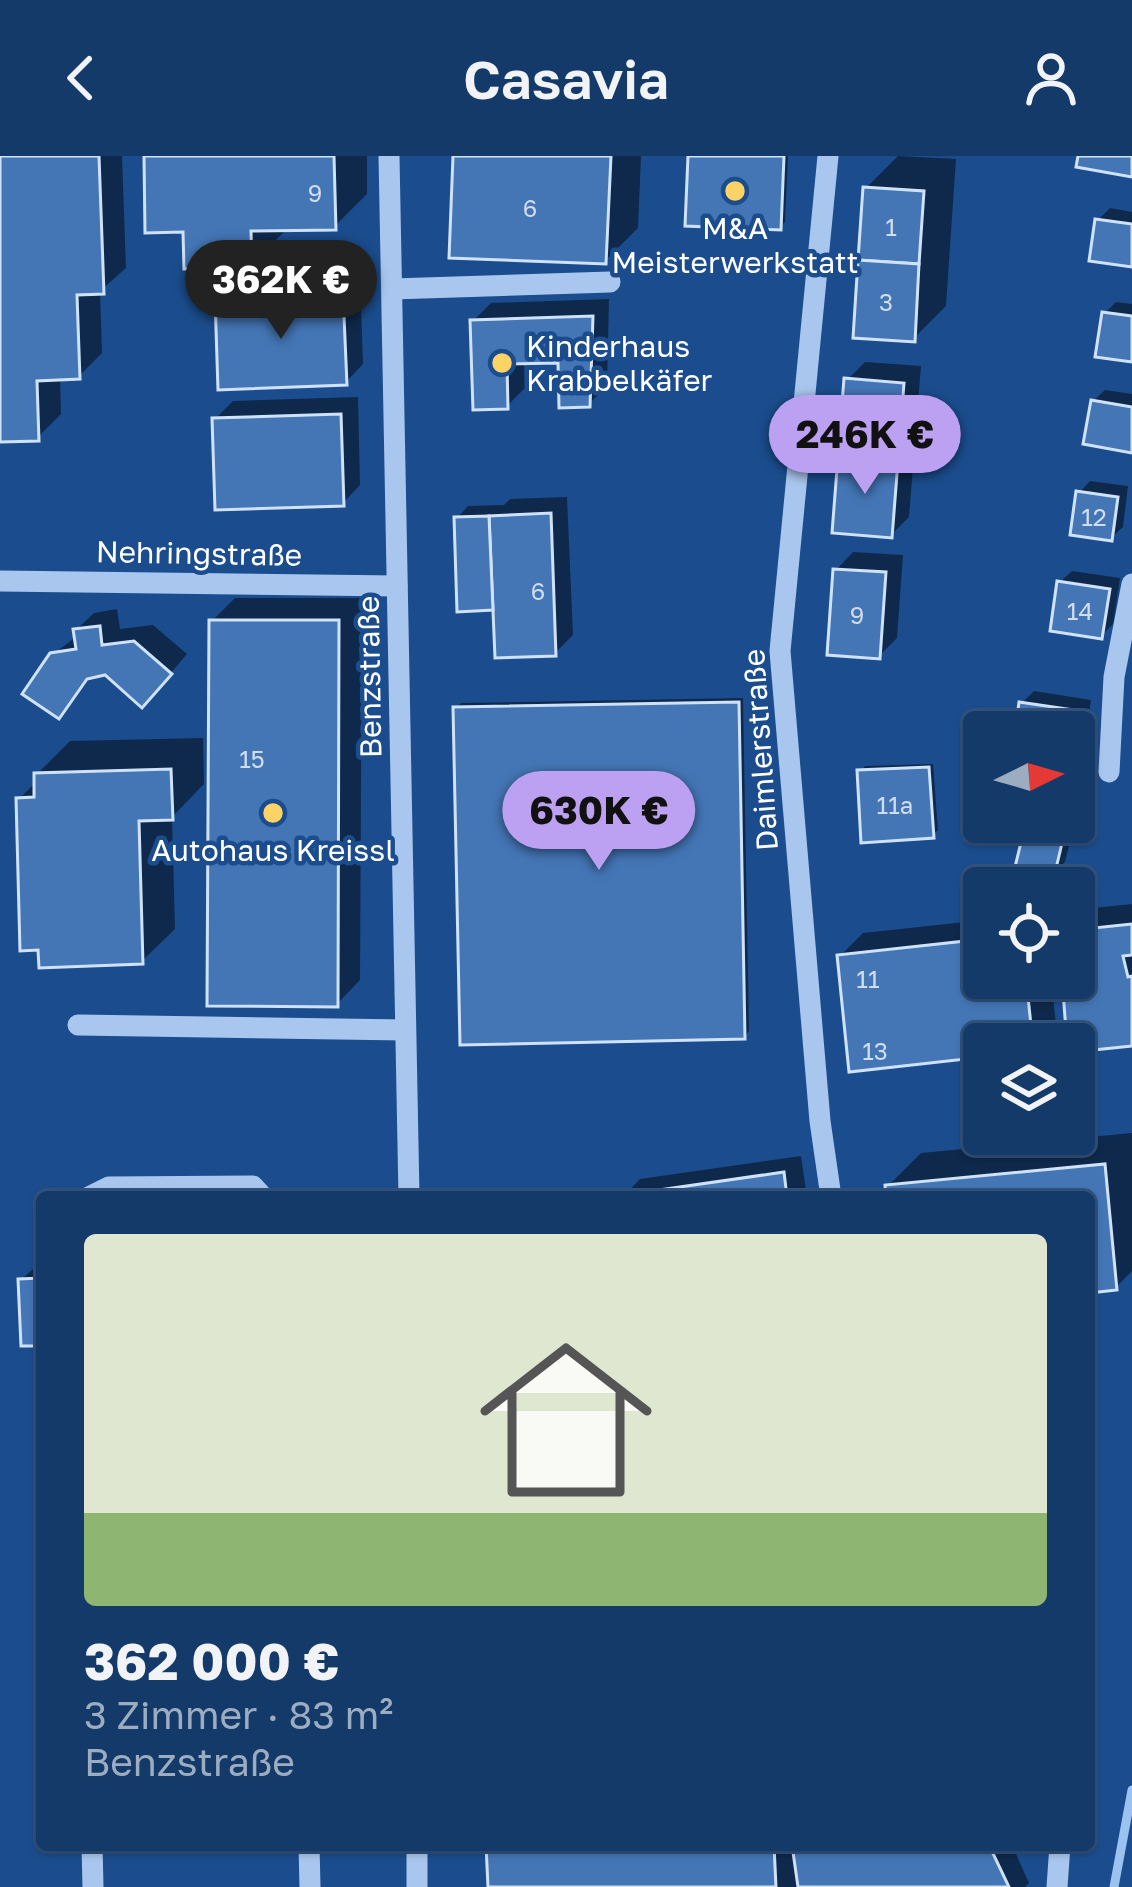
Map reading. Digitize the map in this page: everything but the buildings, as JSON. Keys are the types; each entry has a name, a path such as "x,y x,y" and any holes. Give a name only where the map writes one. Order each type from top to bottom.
{"street":[{"name":"Benzstraße","path":"389,156 409,1191"},
{"name":"Daimlerstraße","path":"828,156 780,651 820,1121 830,1191"},
{"path":"392,290 571,273 610,282"},
{"name":"Nehringstraße","path":"0,581 397,586"},
{"path":"1109,772 1132,584"},
{"path":"78,1025 405,1030"},
{"path":"101,1191 150,1186 253,1186 258,1191"},
{"path":"92,1851 93,1887"},
{"path":"308,1851 310,1887"},
{"path":"417,1851 417,1887"},
{"path":"1057,1887 1060,1851"}],"waterway":[{"path":"1114,1887 1132,1790"}],"place":[{"name":"M&A Meisterwerkstatt","path":"735,191"},
{"name":"Kinderhaus Krabbelkäfer","path":"502,363"},
{"name":"Autohaus Kreissl","path":"273,813"}]}
